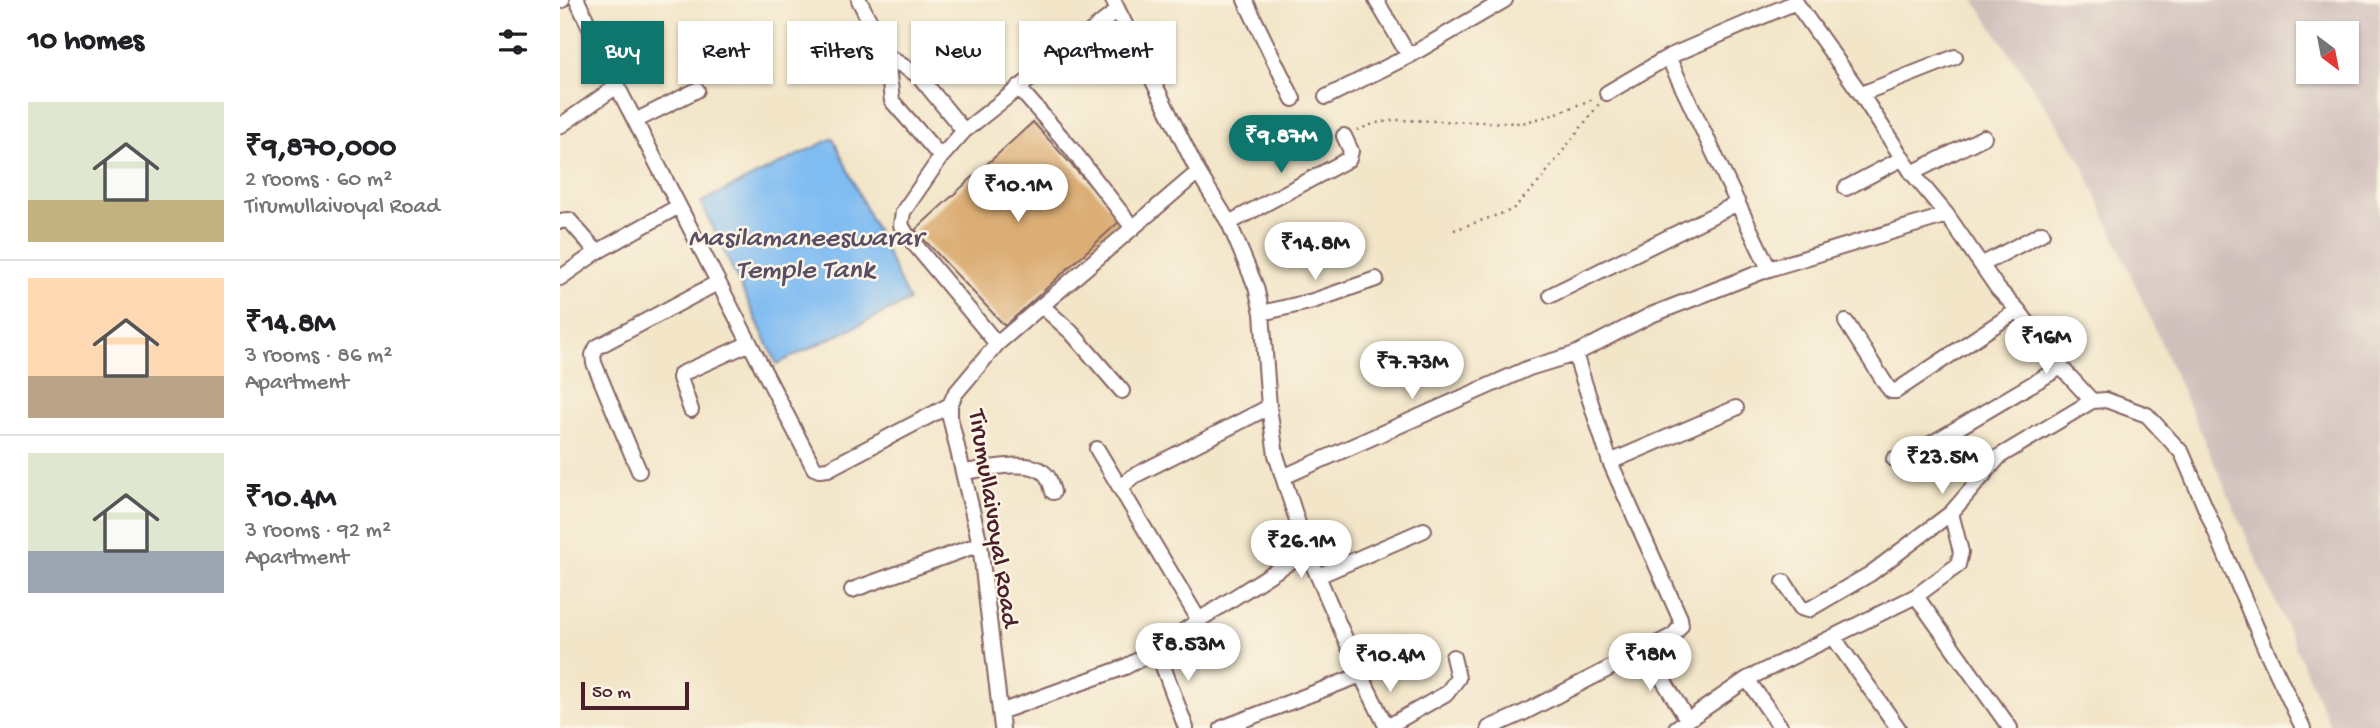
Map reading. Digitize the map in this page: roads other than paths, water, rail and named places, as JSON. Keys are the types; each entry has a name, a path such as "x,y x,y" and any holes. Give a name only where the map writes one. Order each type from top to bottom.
{"street":[{"path":"577,0 617,86 814,468 828,469 950,405"},
{"path":"859,0 870,21"},
{"path":"1245,0 1293,99"},
{"path":"1376,0 1409,56"},
{"path":"1326,97 1409,56 1505,0"},
{"path":"1607,93 1668,57 1795,1 1861,94 1912,173 1947,215 1998,289 2092,401"},
{"path":"997,344 907,235 901,225 903,212 941,157 964,131 1115,5 1198,172 1229,223 1256,287 1262,313 1269,407 1276,455 1307,551 1387,728 1447,693 1458,678 1453,656"},
{"path":"1668,57 1769,269"},
{"path":"1861,94 1955,57"},
{"path":"897,62 919,76 964,131"},
{"path":"890,84 892,101 941,157"},
{"path":"560,126 617,86"},
{"path":"1018,87 1072,148 1133,228"},
{"path":"635,121 697,90"},
{"path":"1229,223 1349,159 1351,151 1344,136"},
{"path":"1912,173 1984,137"},
{"path":"1846,188 1903,158"},
{"name":"Tirumullaivoyal Road","path":"1002,728 980,544 950,417 950,405 955,394 997,344 1198,172"},
{"path":"1551,295 1738,203"},
{"path":"560,278 597,252 679,206"},
{"path":"1283,477 1529,368 1575,354 1651,316 1769,269 1947,215"},
{"path":"560,221 569,220 597,252"},
{"path":"1983,264 2042,233"},
{"path":"1262,313 1312,301 1376,279"},
{"path":"639,471 593,355 597,347 717,283"},
{"path":"1042,306 1071,332 1122,391"},
{"path":"1846,323 1887,386 1891,391 1896,391 2018,310"},
{"path":"691,410 681,374 748,344"},
{"path":"1489,728 1674,635 1681,625 1681,618 1611,462 1575,354"},
{"path":"1894,459 1907,458 2061,367"},
{"path":"1784,582 1801,608 1808,610 1870,574 1951,513 2000,456 2092,401 2106,400 2147,415 2182,453 2266,650 2303,728"},
{"path":"1123,491 1124,485 1132,477 1269,407"},
{"path":"1611,462 1736,408"},
{"path":"1097,449 1199,620"},
{"path":"965,472 1027,466 1042,470 1049,479 1053,492"},
{"path":"1644,649 1681,724 1746,679 1916,596 1958,565 1961,552 1951,513"},
{"path":"1318,576 1424,530"},
{"path":"852,590 980,544"},
{"path":"1000,712 1125,667 1157,650 1307,551"},
{"path":"1916,596 2010,728"},
{"path":"1834,638 1898,728"},
{"path":"1157,650 1186,728"},
{"path":"1223,728 1361,675"},
{"path":"1746,679 1781,728"}],"water":[{"name":"Masilamaneeswarar Temple Tank","path":"833,138 909,301 777,364 701,202"}]}
